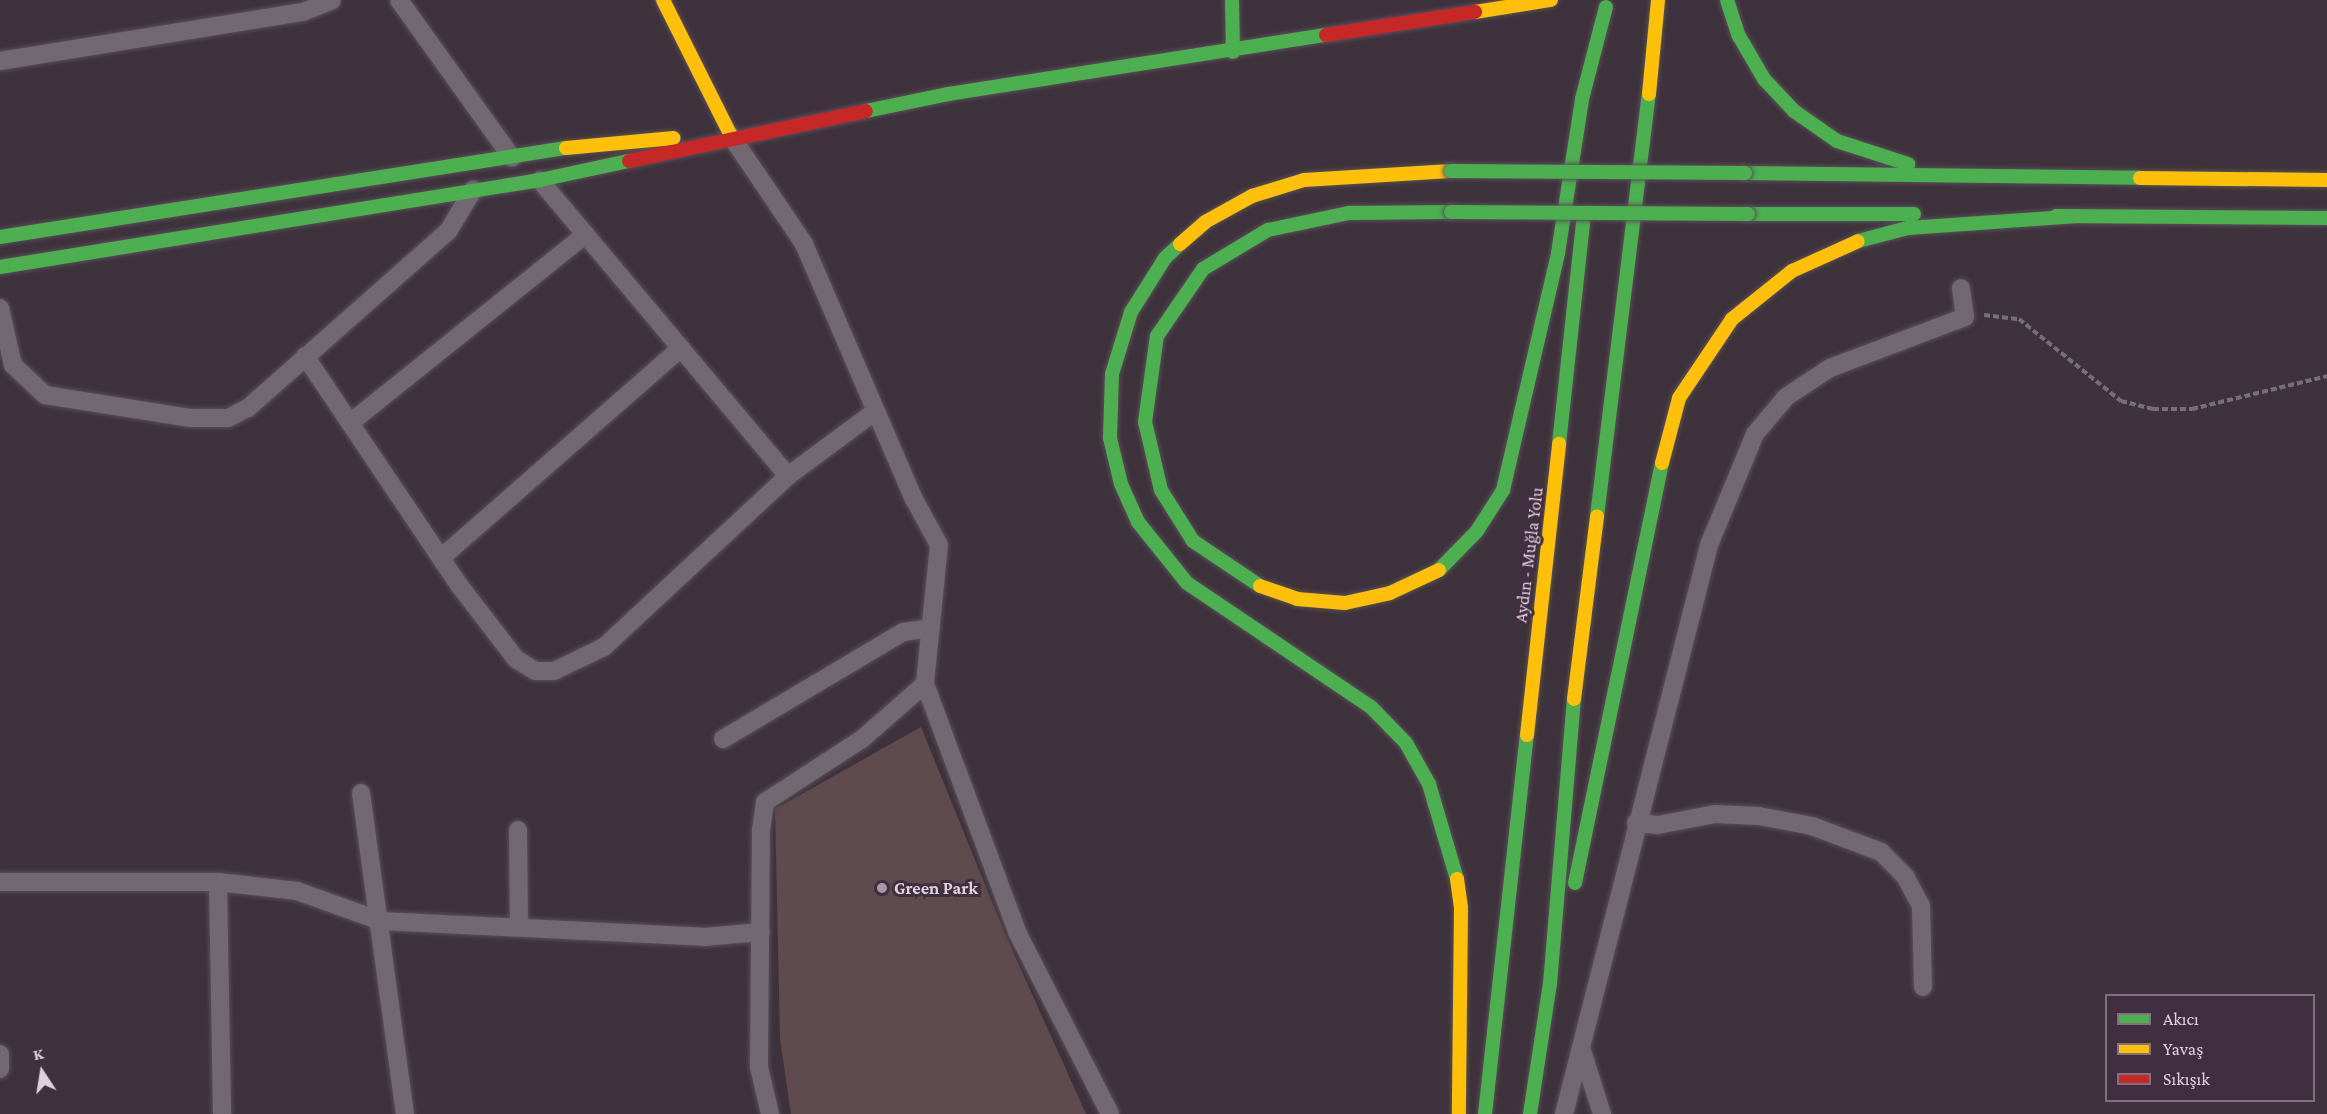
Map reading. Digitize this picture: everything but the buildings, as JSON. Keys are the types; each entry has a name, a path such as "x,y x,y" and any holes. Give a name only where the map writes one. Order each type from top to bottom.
{"main road":[{"path":"663,0 731,136"},
{"path":"1232,0 1233,52"},
{"path":"1530,1114 1550,984 1577,666 1637,207 1658,0"},
{"path":"1727,0 1739,36 1764,79 1794,111 1837,141 1925,168 2101,179"},
{"path":"0,267 540,180 731,136 948,94 1233,52 1538,1"},
{"path":"1592,136 1606,4"},
{"path":"1606,4 1582,99 1558,254 1503,490 1477,531 1442,568 1390,593 1333,602 1297,599 1254,584 1193,541 1161,490 1146,422 1157,336 1203,269 1268,230 1349,213 1451,212 1748,214 2078,216 2327,218"},
{"path":"0,237 617,140 731,136"},
{"name":"Aydın - Muğla Yolu","path":"1485,1114 1590,160"},
{"path":"1460,1114 1461,908 1455,858 1429,784 1406,743 1371,707 1187,583 1138,522 1121,484 1110,438 1112,374 1131,312 1165,258 1205,222 1252,196 1304,180 1451,171 2327,180"},
{"path":"1550,984 1590,819 1651,502 1679,398 1732,319 1792,271 1848,243 1908,228 2078,216"}],"street":[{"path":"0,61 303,12 332,0"},
{"path":"399,0 512,158"},
{"path":"731,136 804,244 876,411 939,545 926,684 1017,932 1110,1114"},
{"path":"540,180 788,476"},
{"path":"0,308 13,365 45,395 191,418 228,418 248,408 449,230 473,190"},
{"path":"350,423 586,234"},
{"path":"1564,1114 1636,823 1709,545 1755,434 1786,397 1830,368 1965,317 1961,288"},
{"path":"441,558 681,348"},
{"path":"305,356 441,558 516,659 535,671 569,668 604,647 788,476 876,411"},
{"path":"723,739 903,632 931,628"},
{"path":"770,1114 759,1067 760,932 765,802 861,739 926,684"},
{"path":"361,793 381,921 405,1114"},
{"path":"1636,823 1658,825 1714,814 1758,816 1812,826 1881,852 1905,876 1921,906 1923,987"},
{"path":"518,830 519,925"},
{"path":"0,882 218,882 297,891 381,921 519,925 704,937 760,932"},
{"path":"218,882 222,1114"},
{"path":"1581,1048 1602,1114"},
{"path":"0,1054 0,1069"}],"path":[{"path":"1965,317 1994,314 2019,319 2121,401 2153,409 2192,409 2327,376"}],"traffic: fast":[{"path":"1232,0 1233,52"},
{"path":"1727,0 1739,36 1764,79 1794,111 1837,141 1908,164"},
{"path":"1439,570 1477,531 1503,490 1558,253 1582,99 1606,7"},
{"path":"866,111 948,94 1326,35"},
{"path":"1597,516 1649,94"},
{"path":"0,237 566,148"},
{"path":"0,267 540,180 629,161"},
{"path":"1451,171 1745,173"},
{"path":"1745,173 2140,178"},
{"path":"1260,586 1193,541 1161,490 1145,422 1157,336 1203,269 1268,230 1349,213 1451,212"},
{"path":"1451,212 1748,214"},
{"path":"1748,214 1914,214"},
{"path":"2056,216 2327,218"},
{"path":"1858,241 1908,228 2078,216"},
{"path":"1559,444 1583,223"},
{"path":"1180,244 1165,258 1131,312 1112,374 1110,438 1121,484 1138,522 1187,583 1371,707 1406,743 1429,784 1457,879"},
{"path":"1575,883 1662,463"},
{"path":"1530,1114 1550,984 1574,699"},
{"path":"1485,1114 1527,735"}],"traffic: slow":[{"path":"663,0 731,136"},
{"path":"1475,12 1551,0"},
{"path":"1649,94 1658,0"},
{"path":"566,148 674,138"},
{"path":"1180,244 1205,222 1252,196 1304,180 1451,171"},
{"path":"2140,178 2327,180"},
{"path":"1662,463 1679,398 1732,319 1792,271 1858,241"},
{"path":"1527,735 1559,444"},
{"path":"1574,699 1597,516"},
{"path":"1260,586 1297,599 1345,603 1390,593 1439,570"},
{"path":"1457,879 1461,908 1459,1114"}],"traffic: jam":[{"path":"1326,35 1475,12"},
{"path":"629,161 866,111"}],"place":[{"name":"Green Park","path":"882,888"}]}
